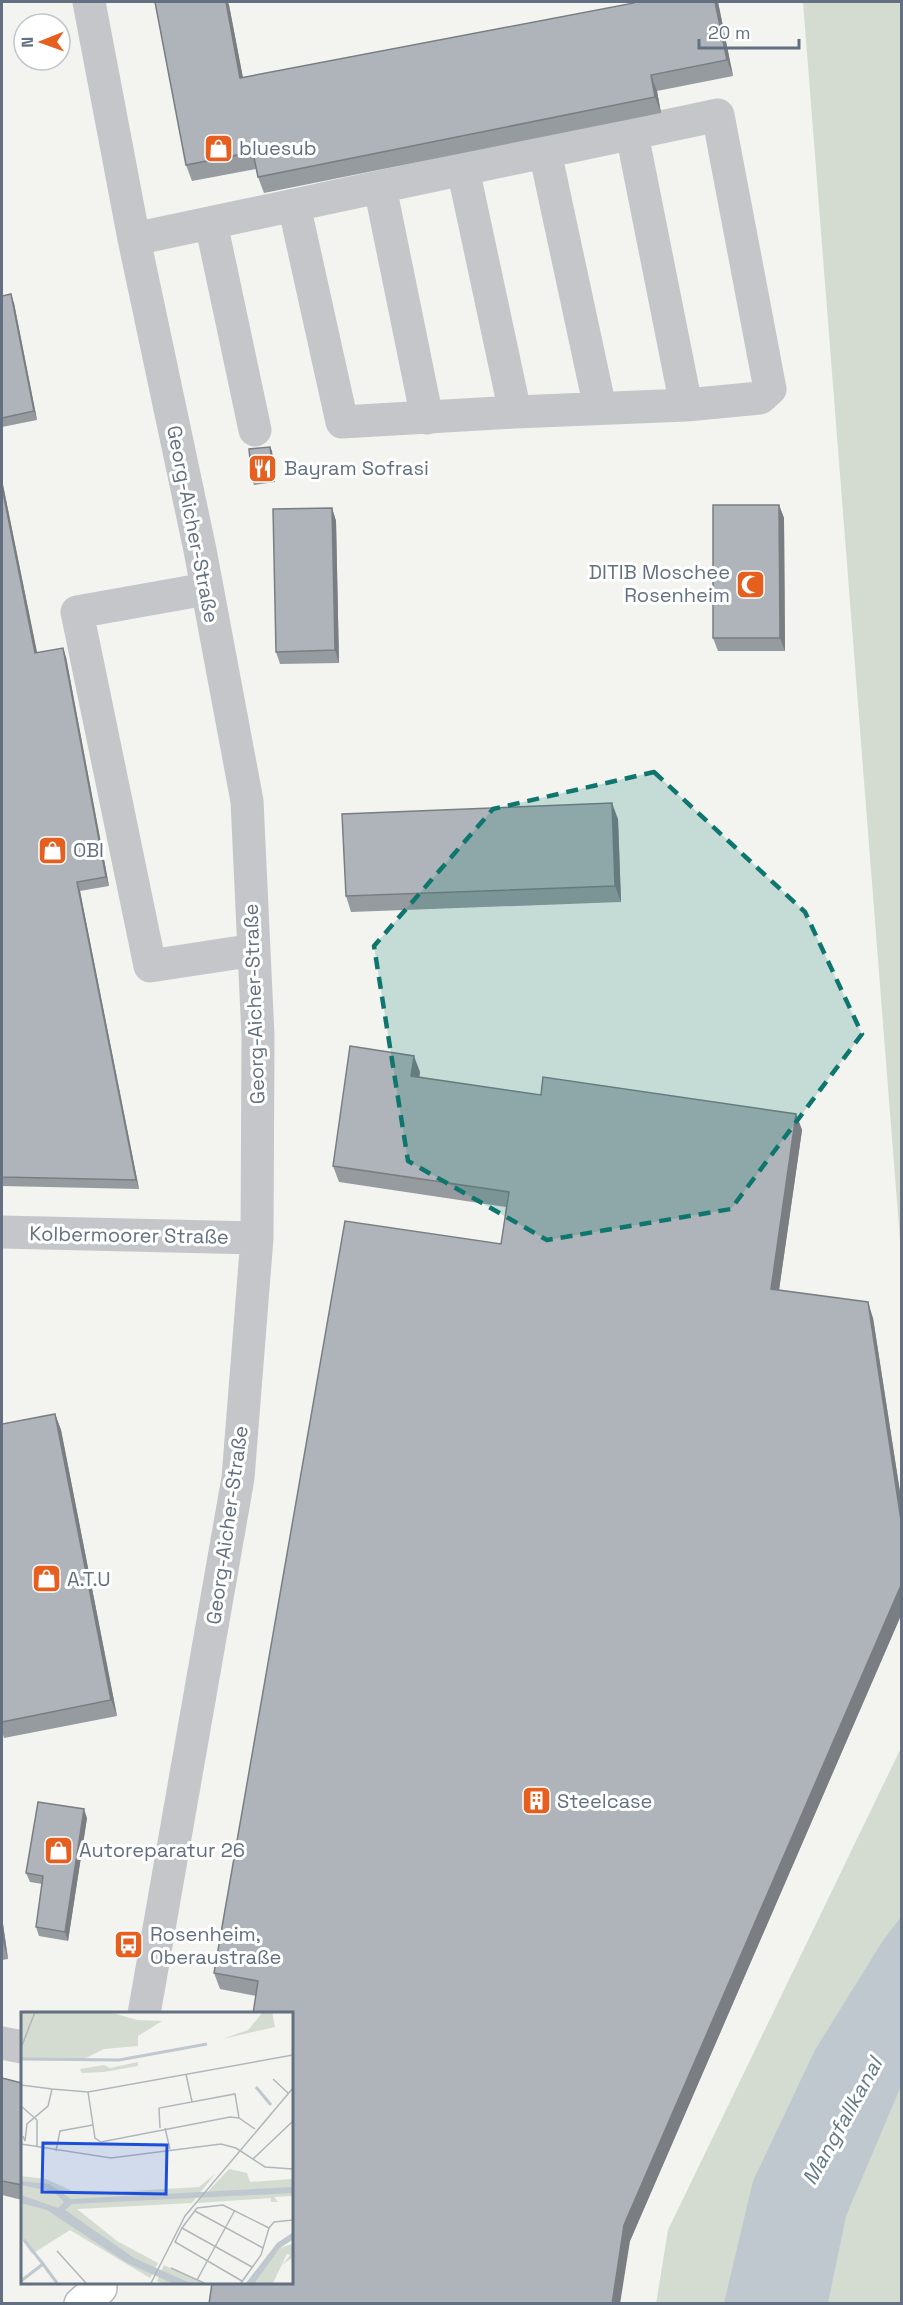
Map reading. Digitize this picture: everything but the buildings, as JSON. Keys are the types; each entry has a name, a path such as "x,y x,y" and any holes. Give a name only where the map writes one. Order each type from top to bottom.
{"street":[{"name":"Georg-Aicher-Straße","path":"89,2 134,239 207,589 247,801 258,1036 256,1238 238,1478 144,2012"},
{"path":"134,239 463,169 632,134 718,115 770,389 760,398 686,405 342,422 294,205"},
{"path":"632,134 686,405"},
{"path":"545,152 600,408"},
{"path":"463,169 514,412"},
{"path":"380,187 427,418"},
{"path":"211,223 255,430"},
{"path":"207,589 77,612 150,966 254,950"},
{"name":"Kolbermoorer Straße","path":"2,1232 256,1238"},
{"path":"2,2043 21,2047"}],"highlighted area":[{"path":"654,772 805,912 862,1034 731,1209 547,1240 408,1161 374,946 493,809"}],"shaded area":[{"path":"803,2 901,2 901,1253"},
{"path":"901,1748 901,2303 656,2304 668,2230"}],"water":[{"name":"Mangfallkanal","path":"901,1917 901,2086 846,2216 828,2303 724,2303 753,2181 815,2050 882,1942"}],"place":[{"name":"bluesub","path":"218,148"},
{"name":"Bayram Sofrasi","path":"263,468"},
{"name":"DITIB Moschee Rosenheim","path":"751,584"},
{"name":"OBI","path":"52,850"},
{"name":"A.T.U","path":"46,1579"},
{"name":"Steelcase","path":"536,1801"},
{"name":"Autoreparatur 26","path":"58,1850"},
{"name":"Rosenheim, Oberaustraße","path":"129,1945"}]}
